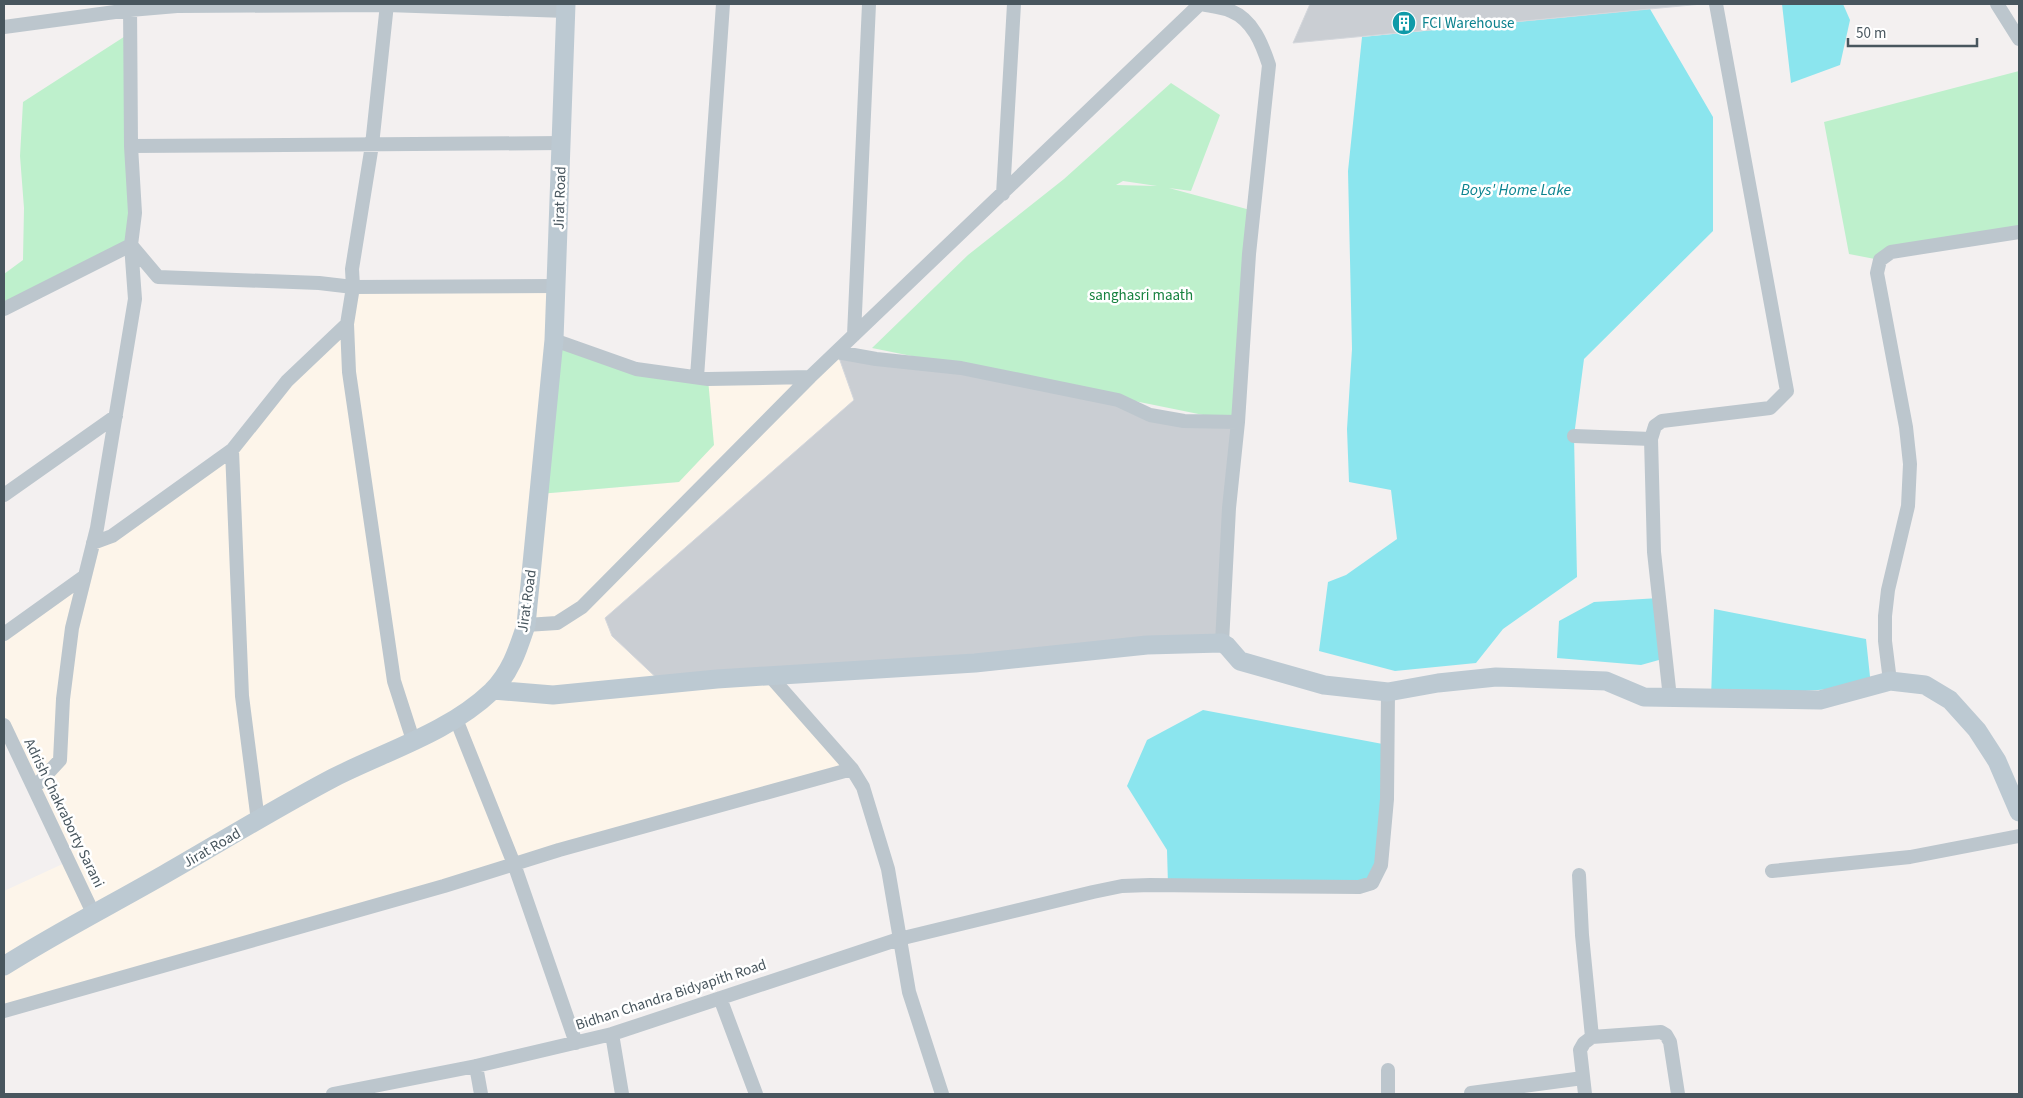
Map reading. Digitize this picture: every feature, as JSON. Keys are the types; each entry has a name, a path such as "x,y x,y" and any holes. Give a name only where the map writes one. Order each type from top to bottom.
{"street":[{"path":"697,377 723,4"},
{"path":"854,335 869,4"},
{"path":"1003,194 1014,4"},
{"path":"526,625 557,623 582,607 854,335 1200,4 1231,11 1249,25 1261,41 1269,65 1249,254 1238,422 1229,508 1222,643"},
{"path":"1670,698 1654,552 1651,439 1655,426 1662,421 1770,408 1787,392 1716,4"},
{"path":"1998,4 2019,39"},
{"path":"387,5 372,145 352,269 353,287 347,324 349,372 394,682 413,740"},
{"path":"4,27 130,7 387,5 566,8"},
{"path":"34,788 60,760 63,699 72,628 93,543 135,300 131,245 135,213 131,146 130,7"},
{"name":"Jirat Road","path":"4,966 48,939 94,915 333,778 456,719 493,690 507,673 516,656 526,625 554,340 566,8"},
{"path":"131,146 562,143"},
{"path":"1890,681 1885,641 1885,616 1888,590 1908,506 1910,464 1906,427 1877,273 1880,260 1892,252 2019,231"},
{"path":"131,245 158,277 319,283 353,287 556,286"},
{"path":"4,309 131,245"},
{"path":"93,543 112,536 232,450 287,381 347,324"},
{"path":"554,340 636,369 708,379 810,378"},
{"path":"837,352 876,359 961,368 1118,400 1150,414 1184,421 1238,422"},
{"path":"4,495 116,416"},
{"path":"1574,436 1651,439"},
{"path":"232,450 242,696 258,821"},
{"path":"4,634 85,576"},
{"path":"493,690 553,695 717,679 975,663 1146,645 1222,643 1240,661 1324,685 1388,692 1438,683 1496,677 1606,681 1644,697 1820,700 1890,681 1925,685 1950,700 1977,730 1997,760 2019,812"},
{"path":"771,677 852,769 863,787 888,869 899,939 916,1016 942,1094"},
{"name":"Bidhan Chandra Bidyapith Road","path":"333,1094 476,1066 612,1034 899,939 1122,886 1359,887 1372,883 1381,865 1387,799 1388,692"},
{"path":"456,719 514,864 576,1043"},
{"name":"Adrish Chakraborty Sarani","path":"4,725 94,915"},
{"path":"4,1011 852,769"},
{"path":"1772,871 1910,856 2019,836"},
{"path":"1579,874 1582,935 1592,1037"},
{"path":"720,998 756,1094"},
{"path":"1586,1094 1580,1050 1592,1037 1661,1032 1666,1035 1670,1042 1678,1094"},
{"path":"612,1034 622,1094"},
{"path":"476,1066 481,1094"},
{"path":"1388,1070 1388,1094"},
{"path":"1471,1093 1583,1078"}],"shaded area":[{"path":"556,286 539,494 679,482 708,379 810,377 837,352 854,400 605,618 612,636 771,677 852,769 4,1011 4,891 69,861 4,725 4,634 85,576 93,543 232,450 347,324 353,287"}],"green space":[{"path":"130,33 131,245 8,307 4,301 4,274 23,260 24,208 20,156 23,102"},
{"path":"2019,71 2019,229 1880,260 1849,254 1824,122"},
{"name":"sanghasri maath","path":"1171,83 1220,115 1191,191 1169,188 1254,211 1238,422 872,348 968,255 1064,179","holes":["1123,181 1157,186 1116,185"]},
{"path":"554,340 636,369 708,379 714,445 679,482 539,494"}],"water":[{"path":"1782,4 1843,4 1850,20 1840,65 1791,83"},
{"name":"Boys' Home Lake","path":"1650,9 1713,117 1713,231 1584,359 1574,436 1577,577 1503,629 1476,663 1395,671 1319,651 1328,582 1346,575 1397,539 1391,490 1349,482 1347,429 1352,349 1348,171 1362,37"},
{"path":"1659,598 1666,658 1641,665 1557,658 1559,621 1594,602"},
{"path":"1714,609 1866,639 1871,686 1711,698"},
{"path":"1203,710 1388,745 1387,799 1372,883 1168,885 1167,850 1127,786 1147,740"}],"building":[{"name":"FCI Warehouse","path":"1310,4 1702,4 1293,43"},
{"path":"837,352 1118,400 1184,421 1238,422 1222,643 663,684 612,636 605,618 854,400"}],"place":[{"name":"FCI Warehouse","path":"1404,23"}]}
